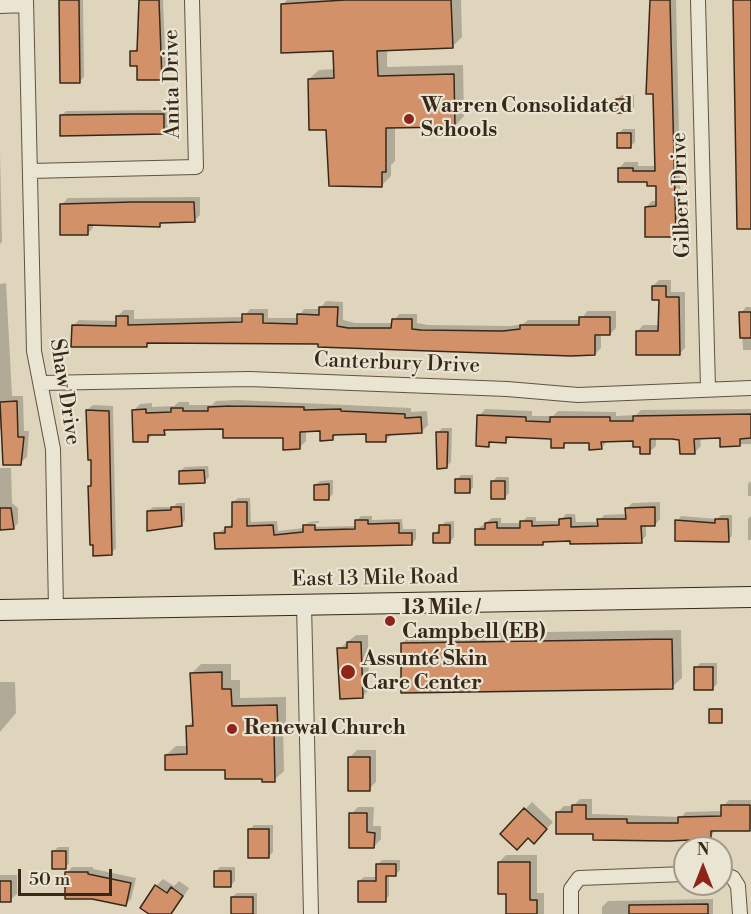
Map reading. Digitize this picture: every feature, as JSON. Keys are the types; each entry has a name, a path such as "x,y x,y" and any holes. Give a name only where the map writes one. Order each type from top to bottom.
{"main road":[{"name":"East 13 Mile Road","path":"0,610 751,597"}],"street":[{"name":"Anita Drive","path":"30,171 196,167 192,0"},
{"name":"Gilbert Drive","path":"698,0 708,388"},
{"path":"0,6 26,3"},
{"name":"Shaw Drive","path":"26,3 34,351 54,449 56,610"},
{"name":"Canterbury Drive","path":"41,383 249,379 507,389 578,395 751,388"},
{"path":"304,604 311,914"},
{"path":"571,914 570,895 575,882 586,876 673,874"},
{"path":"733,881 738,886 740,914"}],"building":[{"path":"59,0 79,0 80,83 60,83"},
{"path":"139,0 159,0 162,80 137,80 137,66 130,66 130,51 137,51"},
{"path":"345,0 451,0 453,48 377,51 378,76 454,74 455,127 386,128 386,172 382,172 382,187 329,186 326,130 309,130 308,79 334,78 333,51 281,53 281,4"},
{"path":"650,0 670,0 676,237 645,237 645,207 656,206 656,186 647,186 647,182 618,182 618,168 655,171 653,94 646,94"},
{"path":"733,0 751,0 751,229 737,229"},
{"path":"616,99 630,99 630,113 615,113"},
{"path":"164,114 164,134 60,136 60,115"},
{"path":"617,133 631,133 631,148 617,148"},
{"path":"194,202 195,222 160,223 160,227 88,225 88,235 60,235 60,204"},
{"path":"652,286 666,286 666,297 679,297 680,355 636,355 636,331 658,331 659,300 652,300"},
{"path":"319,307 338,307 337,326 348,328 391,328 392,319 412,319 412,329 503,331 520,329 520,325 579,325 579,317 610,317 610,335 595,335 595,355 571,356 318,347 318,344 147,343 147,347 71,347 72,325 116,326 116,316 128,316 128,325 242,322 242,314 263,314 263,323 297,324 297,314 319,315"},
{"path":"739,312 751,312 751,338 740,338"},
{"path":"17,401 18,437 24,437 21,465 3,465 0,402"},
{"path":"208,407 304,407 304,410 341,409 341,411 405,414 405,418 421,417 422,433 386,435 386,442 366,442 366,434 333,435 333,440 320,441 320,431 300,432 300,449 283,450 283,438 223,438 223,429 164,430 165,435 148,435 148,442 133,442 132,410 146,409 146,413 171,412 171,408 183,408 183,411 208,411"},
{"path":"86,410 109,411 112,555 93,556 93,545 90,545 88,486 91,486 91,460 88,460"},
{"path":"751,414 751,438 740,439 740,446 720,447 720,438 694,439 695,454 680,454 679,440 672,439 650,439 650,454 640,454 640,447 633,447 633,441 601,442 602,449 589,450 589,443 564,443 564,448 551,448 551,439 506,437 506,443 489,442 489,447 476,446 477,415 526,417 526,421 550,422 550,417 610,417 610,421 633,421 633,416"},
{"path":"436,432 448,432 447,468 437,469"},
{"path":"204,470 205,483 179,484 179,471"},
{"path":"455,479 470,479 470,493 455,493"},
{"path":"491,481 505,481 505,499 491,499"},
{"path":"329,484 329,500 314,500 314,485"},
{"path":"232,502 247,502 247,526 273,525 274,535 303,532 303,525 315,525 315,530 355,529 355,520 368,520 368,524 399,523 399,533 412,533 412,545 215,549 214,533 225,533 225,527 232,527"},
{"path":"171,507 181,507 182,526 147,531 147,511 171,510"},
{"path":"655,507 655,526 641,526 642,543 570,544 570,541 543,542 543,545 475,545 475,529 485,529 485,523 497,522 497,528 520,528 520,521 532,521 532,526 559,525 559,519 571,518 571,527 598,526 597,519 626,519 625,508"},
{"path":"0,508 11,508 14,529 0,530"},
{"path":"715,519 728,519 729,542 675,541 675,520 715,523"},
{"path":"439,525 450,525 450,543 433,543 433,533 439,533"},
{"path":"672,639 673,689 401,693 401,643"},
{"name":"Assunté Skin Care Center","path":"347,642 361,642 363,698 340,699 337,648 347,648"},
{"path":"694,667 713,667 713,690 694,690"},
{"name":"Renewal Church","path":"222,672 222,689 231,689 232,706 277,705 278,732 274,732 275,782 262,782 262,779 225,779 225,770 165,770 165,755 187,754 186,726 193,726 190,673"},
{"path":"709,709 722,709 722,723 709,723"},
{"path":"348,757 370,757 370,791 348,791"},
{"path":"572,805 586,805 586,819 627,819 627,823 678,823 678,817 721,816 721,805 750,805 750,831 711,831 711,836 673,836 673,841 669,841 593,840 593,834 556,834 556,812 572,812"},
{"path":"524,808 547,829 534,844 528,838 517,850 500,834"},
{"path":"349,813 367,813 367,832 375,833 374,848 349,848"},
{"path":"248,829 269,829 269,858 248,858"},
{"path":"52,851 66,851 66,869 52,869"},
{"path":"498,862 530,862 530,900 537,900 537,914 506,914 506,894 498,894"},
{"path":"376,864 396,864 396,876 386,876 386,902 358,902 358,881 376,881"},
{"path":"214,871 231,871 231,887 214,887"},
{"path":"65,872 88,872 88,874 131,883 126,906 92,899 65,899"},
{"path":"0,881 11,881 11,902 0,902"},
{"path":"155,885 167,893 171,887 183,896 171,914 149,914 140,908"},
{"path":"231,897 253,897 253,914 231,914"},
{"path":"708,904 708,914 629,914 629,905"}],"place":[{"name":"Warren Consolidated Schools","path":"409,119"},
{"name":"13 Mile / Campbell (EB)","path":"390,621"},
{"name":"Assunté Skin Care Center","path":"348,672"},
{"name":"Renewal Church","path":"232,729"}]}
